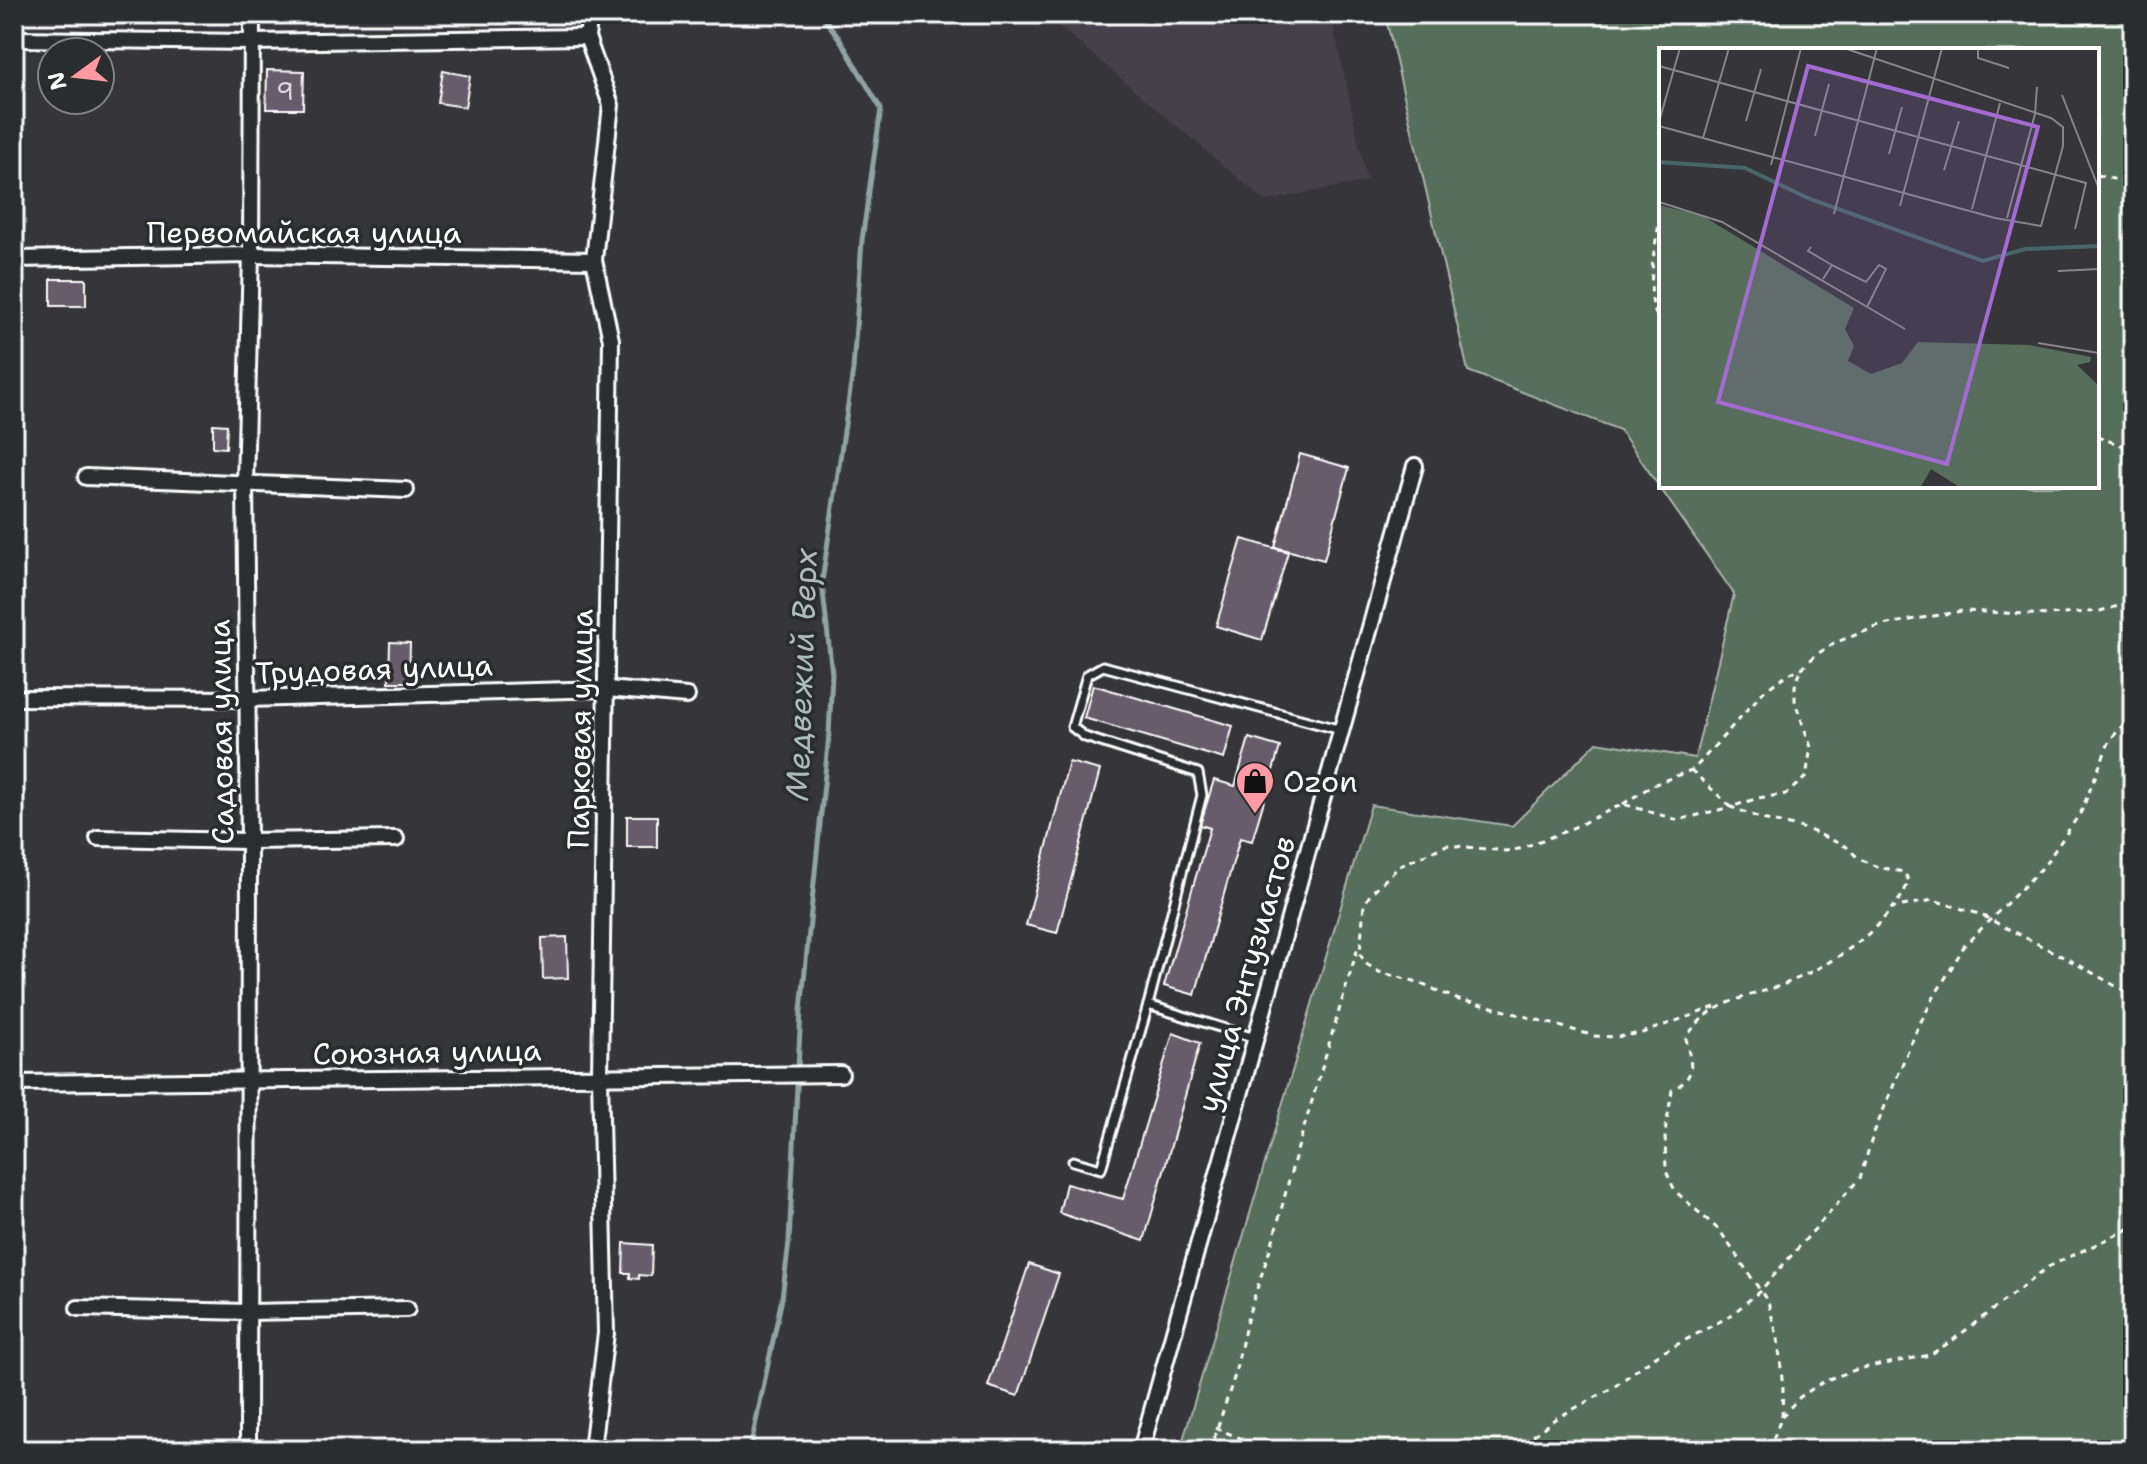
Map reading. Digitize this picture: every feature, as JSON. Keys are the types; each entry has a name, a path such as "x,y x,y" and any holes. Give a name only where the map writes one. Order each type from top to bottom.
{"street":[{"name":"Садовая улица","path":"248,1450 249,841 245,484 251,255 252,14"},
{"name":"Парковая улица","path":"590,14 587,37 611,105 594,260 611,340 600,1076 606,1333 592,1450"},
{"path":"14,39 251,42 587,37"},
{"name":"Первомайская улица","path":"14,259 251,255 594,260"},
{"name":"улица Энтузиастов","path":"1141,1450 1415,466"},
{"path":"86,477 406,490"},
{"name":"Трудовая улица","path":"14,698 247,699 607,689 687,696"},
{"path":"98,838 249,841 396,839"},
{"name":"Союзная улица","path":"14,1083 841,1074"},
{"path":"78,1308 248,1312 407,1309"}],"lane":[{"path":"1073,1161 1101,1169 1148,1005 1202,795 1198,773 1085,737 1072,727 1087,675 1103,666 1341,730"},
{"path":"1148,1005 1255,1038"}],"path":[{"path":"2099,176 2133,184"},
{"path":"1659,228 1652,272 1653,306 1659,319"},
{"path":"2099,438 2133,449"},
{"path":"1210,1450 1234,1378 1248,1316 1274,1237 1359,942 1364,905 1371,893 1401,865 1447,845 1506,851 1519,849 1623,804 1653,785 1691,770 1709,755 1764,691 1786,675 1802,668 1834,643 1882,625 1962,611 2063,614 2100,611 2133,602"},
{"path":"1623,804 1678,820 1758,798 1786,794 1806,777 1811,747 1795,702 1795,686 1802,668"},
{"path":"1514,1450 1555,1419 1611,1389 1654,1357 1730,1316 1760,1291 1860,1178 1873,1135 1917,1029 1965,945 2044,866 2081,812 2110,740 2133,714"},
{"path":"1359,942 1365,963 1379,972 1414,981 1459,1000 1595,1036 1617,1037 1642,1033 1786,983 1824,965 1881,923 1902,896 1909,881 1904,872 1877,867 1858,858 1847,847 1807,829 1762,819 1731,807 1691,770"},
{"path":"1892,908 1933,900 1979,914 2133,996"},
{"path":"1715,1007 1695,1024 1686,1038 1691,1073 1686,1082 1672,1090 1665,1134 1666,1171 1675,1191 1720,1231 1768,1302 1778,1339 1783,1388 1782,1416 1769,1450"},
{"path":"1782,1416 1800,1397 1826,1380 1858,1369 1930,1355 2048,1267 2133,1227"},
{"path":"1215,1428 1271,1450"}],"shaded area":[{"path":"1045,14 1331,14 1367,181 1265,201"}],"green space":[{"path":"1385,14 2133,14 2133,1450 1180,1450 1371,805 1512,826 1597,742 1695,758 1734,594 1660,488 2099,488 2099,48 1659,48 1659,486 1620,430 1468,371"}],"building":[{"path":"267,70 304,71 303,109 266,109"},
{"path":"443,71 470,76 465,107 438,103"},
{"path":"51,279 86,279 86,306 51,306"},
{"path":"213,424 227,425 226,448 213,447"},
{"path":"1300,454 1349,468 1324,560 1275,547"},
{"path":"1242,539 1288,552 1262,640 1216,626"},
{"path":"390,642 410,643 409,682 389,682"},
{"path":"1093,685 1233,726 1224,759 1084,718"},
{"path":"1249,738 1280,747 1252,841 1240,838 1195,995 1164,986 1210,828 1200,825 1214,780 1235,786"},
{"path":"1069,762 1100,770 1057,933 1026,925"},
{"path":"627,816 657,816 657,847 627,847"},
{"path":"567,937 568,978 543,979 542,938"},
{"path":"1173,1033 1200,1043 1144,1241 1059,1213 1066,1184 1123,1199"},
{"path":"624,1243 652,1245 651,1276 639,1275 639,1279 630,1278 630,1273 623,1273"},
{"path":"1029,1264 1059,1274 1018,1396 988,1386"}],"waterway":[{"name":"Медвежий Верх","path":"750,1450 782,1298 789,1242 801,1010 829,735 832,674 822,582 853,370 862,240 881,109 841,41 821,14"}],"place":[{"name":"Ozon","path":"1255,815"}]}
